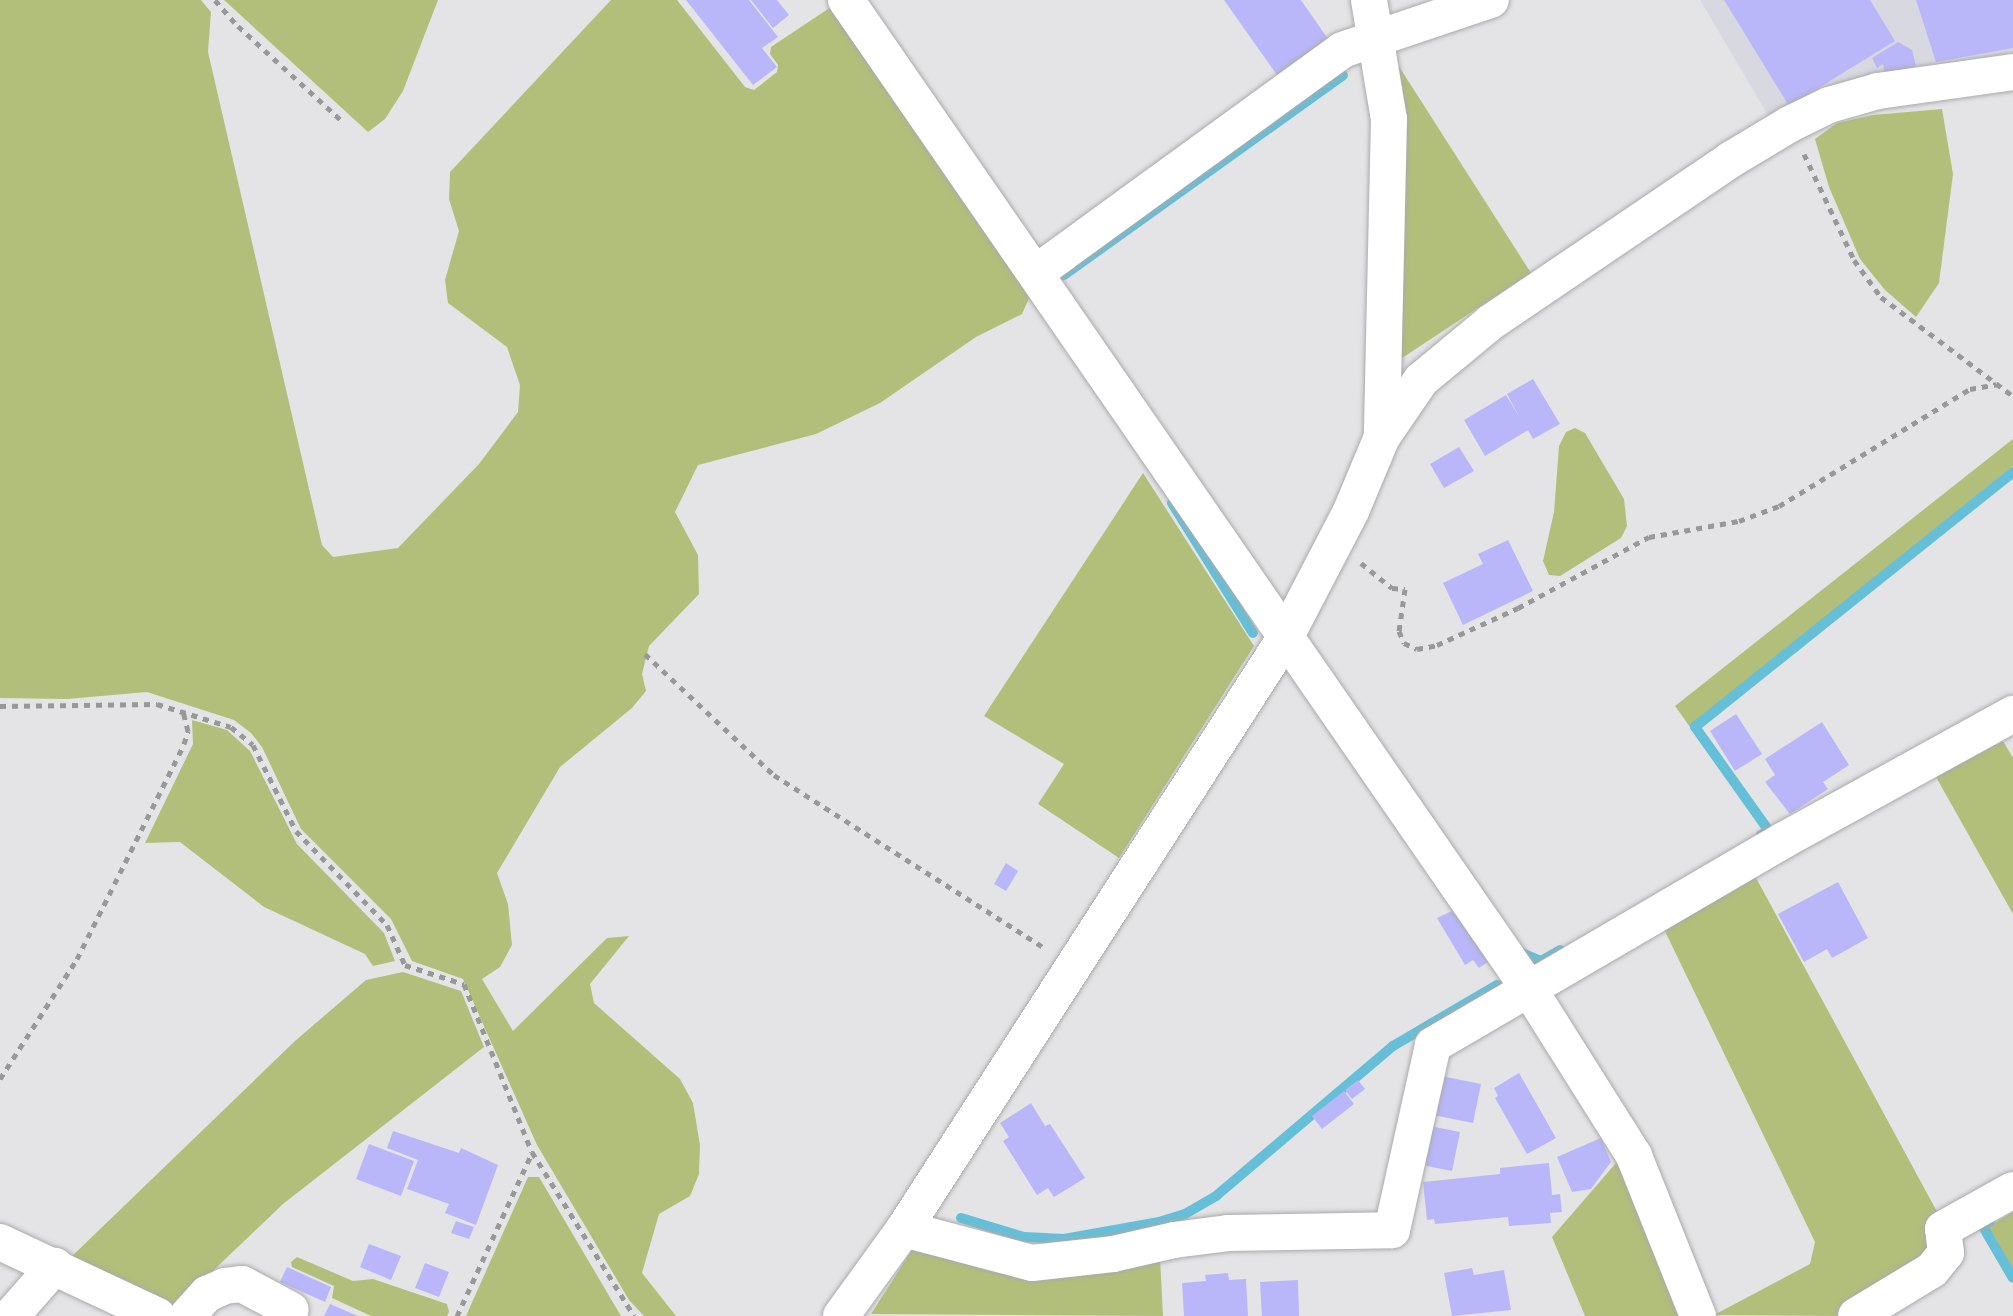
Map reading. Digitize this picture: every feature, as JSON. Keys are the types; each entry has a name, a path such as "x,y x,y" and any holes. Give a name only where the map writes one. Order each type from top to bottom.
{"street":[{"path":"846,0 1037,272 1285,638 1529,989 1634,1156 1698,1316"},
{"path":"1369,0 1389,119 1382,437"},
{"path":"1037,272 1342,50 1491,0"},
{"path":"841,1316 904,1229 1285,638 1333,546 1382,437 1421,380 1491,322 1730,160 1790,124 1829,105 1878,91 2013,72"},
{"path":"904,1229 1032,1263 1113,1254 1174,1240 1228,1233 1392,1230 1433,1045 1769,849 2013,714"},
{"path":"1856,1316 1932,1270 1946,1253 1943,1229 2013,1190"},
{"path":"0,1242 158,1316"},
{"path":"11,1316 55,1266"},
{"path":"187,1316 207,1294 225,1286 242,1284 291,1310"}],"path":[{"path":"215,0 238,26 341,120"},
{"path":"1790,124 1865,277 1913,323 2013,396"},
{"path":"1333,546 1365,565 1392,588 1405,589 1399,631 1404,643 1417,649 1437,645 1518,608 1649,537 1739,521 1779,506 1970,389 1997,384"},
{"path":"645,654 774,775 1074,966"},
{"path":"0,706 72,707 117,702 157,704 231,727 253,745 296,831 387,925 405,965 464,984 532,1152 634,1316"},
{"path":"0,1079 77,959 178,758 188,731 183,711"},
{"path":"457,1316 532,1152"}],"shaded area":[{"path":"1700,0 2013,0 2013,55 1769,117"}],"green space":[{"path":"0,0 201,0 211,12 208,52 322,545 333,557 398,548 479,464 518,412 520,385 507,347 448,303 445,280 459,231 449,199 450,172 611,0 677,0 745,87 754,90 777,72 778,65 770,54 771,47 837,3 1031,294 1022,314 976,337 880,403 816,434 698,465 675,512 698,555 699,594 649,646 642,674 646,691 632,708 560,767 497,873 508,904 512,945 500,967 482,979 513,1031 607,938 629,936 590,984 594,1003 680,1079 693,1103 700,1145 699,1174 690,1196 659,1214 642,1273 676,1316 644,1316 629,1300 537,1145 463,979 412,961 391,919 301,829 262,747 251,733 234,720 147,692 67,699 0,698"},
{"path":"224,0 438,0 403,91 385,119 368,132"},
{"path":"1391,54 1531,273 1393,364"},
{"path":"1942,109 1953,174 1939,283 1916,317 1885,290 1860,259 1829,187 1815,139 1837,123 1873,115"},
{"path":"1575,428 1585,433 1624,499 1627,526 1621,538 1560,576 1549,575 1543,561 1554,512 1559,446 1566,432"},
{"path":"2013,439 2013,466 1690,727 1675,706"},
{"path":"1143,473 1254,646 1119,858 1038,804 1064,764 984,716"},
{"path":"192,720 227,730 250,751 297,844 384,933 395,961 373,966 365,954 264,907 180,842 145,843 193,744"},
{"path":"2003,741 2013,758 2013,914 1936,777"},
{"path":"1755,876 1941,1219 1937,1252 1839,1316 1714,1315 1810,1264 1815,1242 1663,927"},
{"path":"403,972 461,991 484,1047 283,1204 173,1309 68,1260 295,1041 366,980"},
{"path":"1622,1156 1688,1316 1585,1316 1552,1237"},
{"path":"528,1177 539,1177 621,1316 466,1316"},
{"path":"2013,1212 2013,1269 1988,1227"},
{"path":"926,1246 1160,1257 1163,1316 871,1314 912,1250"},
{"path":"297,1257 353,1281 373,1279 447,1304 449,1312 447,1316 371,1316 332,1298 334,1286 292,1267 291,1262"}],"building":[{"path":"686,0 749,0 778,37 762,48 777,67 753,85"},
{"path":"751,0 777,0 789,15 773,28"},
{"path":"1224,0 1301,0 1328,39 1277,75"},
{"path":"1724,0 1870,0 1895,41 1789,106"},
{"path":"1916,0 2013,0 2013,48 1936,62"},
{"path":"1898,42 1912,50 1916,66 1885,74 1883,64 1877,68 1872,58"},
{"path":"1533,379 1560,424 1533,439 1528,430 1485,456 1464,420 1506,395 1520,418 1507,394"},
{"path":"1459,447 1474,471 1444,488 1430,464"},
{"path":"1508,540 1533,591 1463,625 1443,583 1483,564 1478,554"},
{"path":"1736,714 1762,754 1735,771 1710,731"},
{"path":"1822,722 1849,765 1823,782 1828,789 1790,814 1765,782 1775,775 1765,759"},
{"path":"1006,863 1018,871 1006,891 994,884"},
{"path":"1838,882 1868,938 1832,958 1827,949 1804,962 1778,914"},
{"path":"1456,909 1491,960 1479,968 1473,960 1465,965 1437,918"},
{"path":"1519,1073 1556,1138 1527,1154 1495,1098 1498,1096 1494,1088"},
{"path":"1441,1076 1481,1084 1473,1123 1433,1115"},
{"path":"1358,1080 1365,1089 1352,1099 1345,1090"},
{"path":"1344,1091 1354,1104 1322,1129 1312,1116"},
{"path":"1031,1103 1045,1126 1050,1124 1085,1178 1054,1197 1048,1188 1037,1195 1003,1141 1009,1137 1000,1123"},
{"path":"1430,1126 1460,1132 1452,1171 1422,1165"},
{"path":"393,1131 459,1153 461,1148 498,1165 476,1225 445,1213 449,1204 407,1189 418,1160 387,1148"},
{"path":"1601,1138 1611,1162 1591,1189 1572,1192 1557,1157"},
{"path":"369,1144 414,1161 401,1196 356,1179"},
{"path":"1549,1163 1552,1195 1560,1194 1562,1212 1550,1213 1551,1223 1509,1226 1508,1217 1435,1224 1434,1219 1427,1220 1423,1182 1500,1174 1500,1168"},
{"path":"456,1221 474,1227 469,1239 451,1233"},
{"path":"369,1244 401,1256 391,1280 360,1267"},
{"path":"425,1263 449,1272 439,1297 415,1288"},
{"path":"287,1267 331,1287 325,1302 280,1282"},
{"path":"1472,1268 1474,1275 1504,1270 1511,1310 1452,1316 1444,1273"},
{"path":"1228,1273 1229,1280 1246,1279 1248,1316 1184,1316 1182,1283 1206,1281 1205,1275"},
{"path":"1298,1280 1299,1316 1262,1316 1260,1282"},
{"path":"330,1304 358,1316 324,1316"}],"waterway":[{"path":"1064,275 1343,75"},
{"path":"1761,835 1769,831 1695,727 2013,472"},
{"path":"1172,503 1253,633"},
{"path":"1517,951 1541,961 1560,950"},
{"path":"961,1218 1024,1237 1064,1239 1159,1222 1185,1214 1216,1196 1393,1046 1497,985"},
{"path":"1990,1221 1982,1225 2013,1278"}]}
